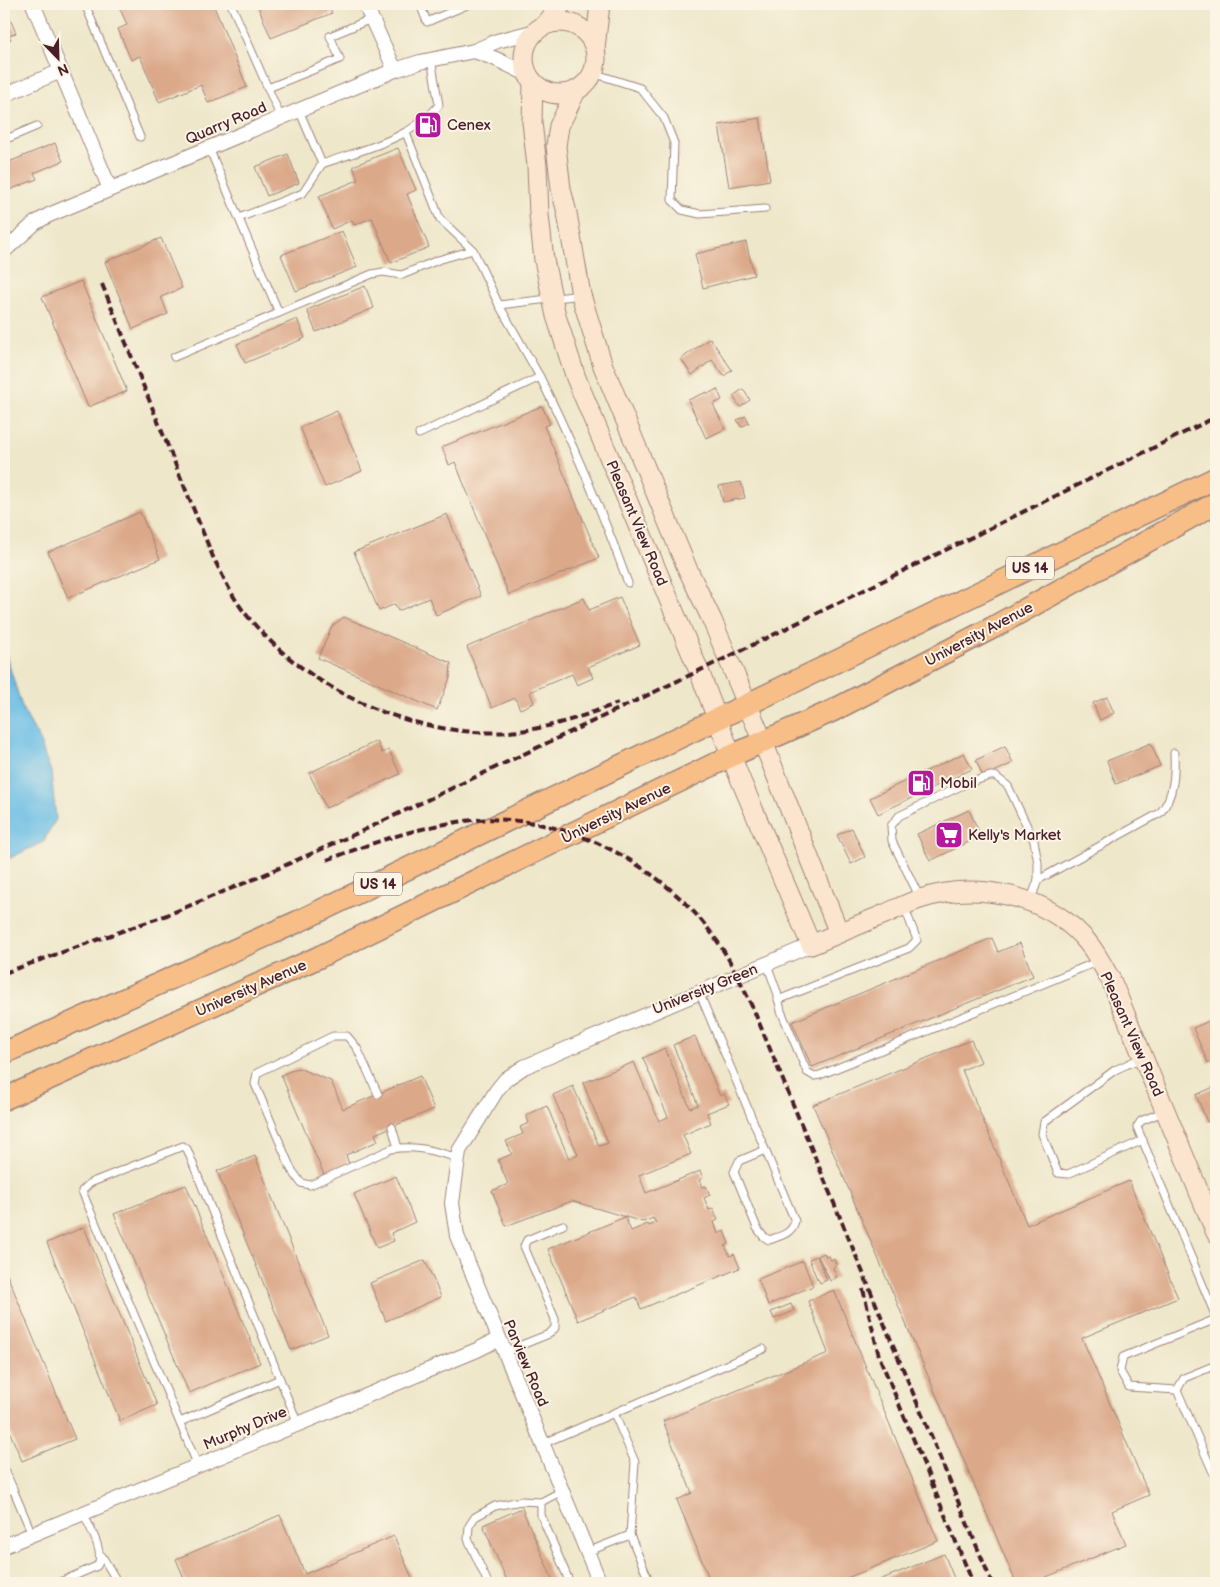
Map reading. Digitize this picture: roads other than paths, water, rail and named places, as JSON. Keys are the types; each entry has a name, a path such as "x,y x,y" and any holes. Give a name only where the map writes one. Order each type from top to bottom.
{"main road":[{"path":"562,4 528,40 524,51 524,62 530,78 542,90 553,94 565,94 576,91 586,83 593,73 596,61 595,48 600,4"},
{"path":"540,28 557,22 569,23 589,37 595,48"},
{"name":"Pleasant View Road","path":"530,78 539,215 544,260 556,316 576,378 699,671 731,756 811,945"},
{"name":"Pleasant View Road","path":"576,91 559,126 556,146 561,189 581,295 603,366 763,742 839,933"},
{"name":"US 14","path":"4,1053 297,922 1216,478"},
{"name":"University Avenue","path":"4,1099 316,958 476,882 731,756 832,711 992,628 1216,503"},
{"name":"University Green","path":"811,945 912,902 953,892 989,892"},
{"name":"Pleasant View Road","path":"989,892 1010,895 1044,908 1083,937 1100,961 1111,980 1216,1233"}],"street":[{"path":"33,4 110,189"},
{"path":"365,4 395,70"},
{"name":"Quarry Road","path":"4,251 34,223 110,189 395,70 431,59 474,51 497,41 540,28"},
{"path":"474,51 496,59 530,78"},
{"path":"4,94 61,70"},
{"name":"University Green","path":"459,1153 497,1090 506,1079 524,1066 811,945"},
{"name":"Parview Road","path":"459,1153 452,1203 457,1236 600,1583"},
{"name":"Murphy Drive","path":"4,1546 499,1339"}],"lane":[{"path":"85,4 140,137"},
{"path":"231,4 281,118"},
{"path":"420,4 428,22 469,4"},
{"path":"268,88 340,59 330,36 371,19"},
{"path":"239,218 303,193 322,164 406,133 430,116 439,105 431,59"},
{"path":"593,73 640,88 664,118 674,143 672,200 682,210 700,214 765,209"},
{"path":"299,110 322,164"},
{"path":"4,140 37,126"},
{"path":"406,133 440,219 473,250 499,305 540,377 562,421 616,548 628,583"},
{"path":"209,148 280,313"},
{"path":"174,357 372,274 383,272 402,275 438,260 473,250"},
{"path":"499,305 581,295"},
{"path":"419,434 540,377"},
{"path":"1038,880 1160,813 1171,797 1174,753"},
{"path":"778,1000 909,948 917,940 912,902 892,841 890,826 899,816 965,784 996,776 1008,786 1034,841 1038,863 1038,880 1030,902"},
{"path":"767,964 777,992 781,1011 807,1072 814,1076 820,1076 1100,961"},
{"path":"699,992 795,1221 794,1227 789,1232 769,1240 757,1228 734,1172 739,1161 765,1150"},
{"path":"378,1094 357,1048 347,1036 332,1036 257,1074 255,1084 291,1169 301,1183 310,1185 390,1149 423,1148 459,1153"},
{"path":"1143,1057 1116,1070 1044,1122 1042,1134 1058,1173 1068,1174 1143,1140"},
{"path":"1166,1110 1141,1121 1137,1127 1216,1318 1123,1357 1120,1371 1129,1386 1177,1390"},
{"path":"392,1127 398,1148"},
{"path":"198,1466 82,1191 90,1183 184,1146 187,1149 298,1424"},
{"path":"504,1352 549,1334 555,1328 555,1319 524,1246 527,1240 563,1226"},
{"path":"542,1444 763,1350"},
{"path":"1177,1390 1184,1378 1216,1365"},
{"path":"180,1422 280,1379"},
{"path":"1177,1390 1216,1479"},
{"path":"614,1413 634,1462 630,1535 650,1583"},
{"path":"4,1468 32,1534"},
{"path":"4,1492 13,1489"},
{"path":"488,1583 468,1538 469,1526 475,1517 495,1506 521,1501 541,1502 562,1492"},
{"path":"541,1502 541,1515 570,1583"},
{"path":"83,1513 100,1553 118,1583"},
{"path":"587,1552 630,1535"},
{"path":"58,1583 97,1566 101,1562 100,1553"},
{"path":"1208,1583 1216,1580"}],"water":[{"path":"4,649 23,710 38,737 51,772 56,819 43,842 4,861"}],"railway":[{"path":"102,284 213,557 224,579 245,613 270,641 300,666 333,688 368,706 405,719 443,728 482,732 520,731 558,724 618,703"},
{"path":"4,973 167,915 259,877 364,830 728,657 1216,417"},
{"path":"327,860 417,830 455,822 507,820 540,825 573,834 605,846 635,863 687,905 709,930 723,950 735,970 755,1013 992,1583"},
{"path":"863,1289 879,1356 973,1583"}],"place":[{"name":"Cenex","path":"428,125"},
{"name":"Mobil","path":"921,783"},
{"name":"Kelly's Market","path":"949,835"}]}
